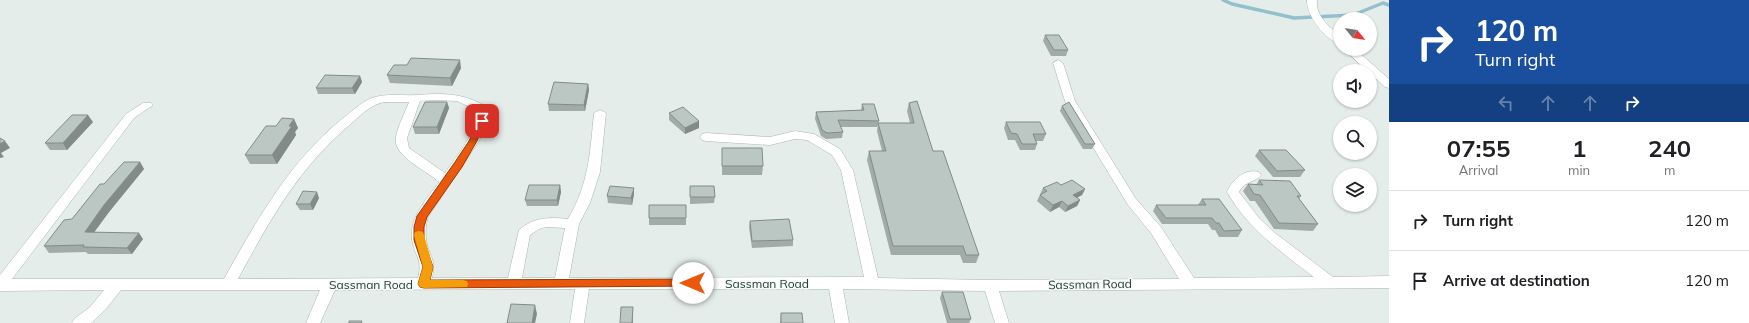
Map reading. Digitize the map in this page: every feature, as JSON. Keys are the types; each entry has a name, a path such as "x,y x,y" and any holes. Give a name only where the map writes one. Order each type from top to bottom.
{"street":[{"path":"1312,0 1310,5 1317,18 1333,34"},
{"path":"1357,56 1389,84"},
{"path":"1058,63 1060,76 1070,101 1132,202 1156,230 1189,283"},
{"path":"228,285 260,226 287,183 331,135 376,100 444,96 467,100 481,108 482,121 473,141 422,216 419,227 419,240 428,267 424,284"},
{"path":"416,98 401,138 403,149 411,156 435,171 446,182"},
{"path":"0,285 130,116 147,104"},
{"path":"561,283 572,224 584,203 590,188 597,152 600,113"},
{"path":"706,137 770,141 795,135 810,137 836,152 846,170 850,183 872,283"},
{"path":"1255,175 1242,179 1235,185 1232,192 1254,221 1270,236 1331,283"},
{"path":"514,284 522,240 524,233 529,227 545,222 572,224"},
{"name":"Sassman Road","path":"0,285 872,283 990,286 1389,282"},
{"path":"577,323 582,283"},
{"path":"835,283 842,323"},
{"path":"313,323 330,284"},
{"path":"79,323 88,318 99,307 117,285"},
{"path":"990,286 1002,323"}],"building":[{"path":"1045,35 1059,35 1068,50 1054,50"},
{"path":"411,58 460,60 450,78 387,75 394,65 407,65"},
{"path":"325,75 360,76 352,88 316,88"},
{"path":"554,82 588,84 584,105 548,104"},
{"path":"917,101 933,151 943,151 979,255 966,255 963,246 893,246 869,151 886,151 878,123 914,123 909,103"},
{"path":"425,102 447,102 437,127 413,127"},
{"path":"1069,102 1095,144 1085,144 1062,106"},
{"path":"862,104 874,104 879,121 838,120 843,132 827,133 822,130 816,112 864,110"},
{"path":"683,107 699,121 685,128 669,113"},
{"path":"72,115 88,115 63,143 45,143"},
{"path":"282,118 294,119 289,126 292,126 272,155 245,155 266,126 276,126"},
{"path":"1006,122 1040,122 1046,134 1033,134 1037,144 1022,144 1017,134 1011,133"},
{"path":"0,138 5,141 0,144"},
{"path":"722,148 762,148 763,166 722,166"},
{"path":"1259,150 1286,150 1305,170 1277,171"},
{"path":"124,162 140,162 104,205 85,232 139,233 127,248 83,247 84,245 44,246 64,220 72,219 100,184 104,184"},
{"path":"1072,180 1085,189 1073,195 1080,200 1068,206 1062,201 1053,205 1040,195 1047,191 1043,188 1057,182 1061,185"},
{"path":"1259,180 1290,181 1301,196 1297,196 1318,224 1279,223 1260,195 1254,194 1248,184 1263,185"},
{"path":"529,185 560,185 557,200 525,200"},
{"path":"610,186 634,188 631,198 607,196"},
{"path":"690,186 714,186 715,197 690,197"},
{"path":"303,191 317,192 310,204 296,204"},
{"path":"1202,199 1219,199 1242,230 1224,231 1219,223 1216,223 1212,218 1166,218 1156,205 1206,205"},
{"path":"649,205 686,205 686,218 649,218"},
{"path":"789,219 793,240 752,241 750,221"},
{"path":"942,292 963,292 971,319 950,319"},
{"path":"511,304 535,305 532,323 507,323"},
{"path":"621,307 633,307 632,323 620,323"},
{"path":"781,313 802,313 803,323 781,323"},
{"path":"349,321 362,321 361,323 349,323"}],"waterway":[{"path":"1223,0 1232,4 1294,18 1353,15 1383,3 1389,5"}],"slow traffic":[{"path":"419,235 419,240 428,267 424,284 463,284"}],"route":[{"path":"482,121 473,141 458,165 422,216 419,227 419,240 428,267 424,284 693,283"}]}
